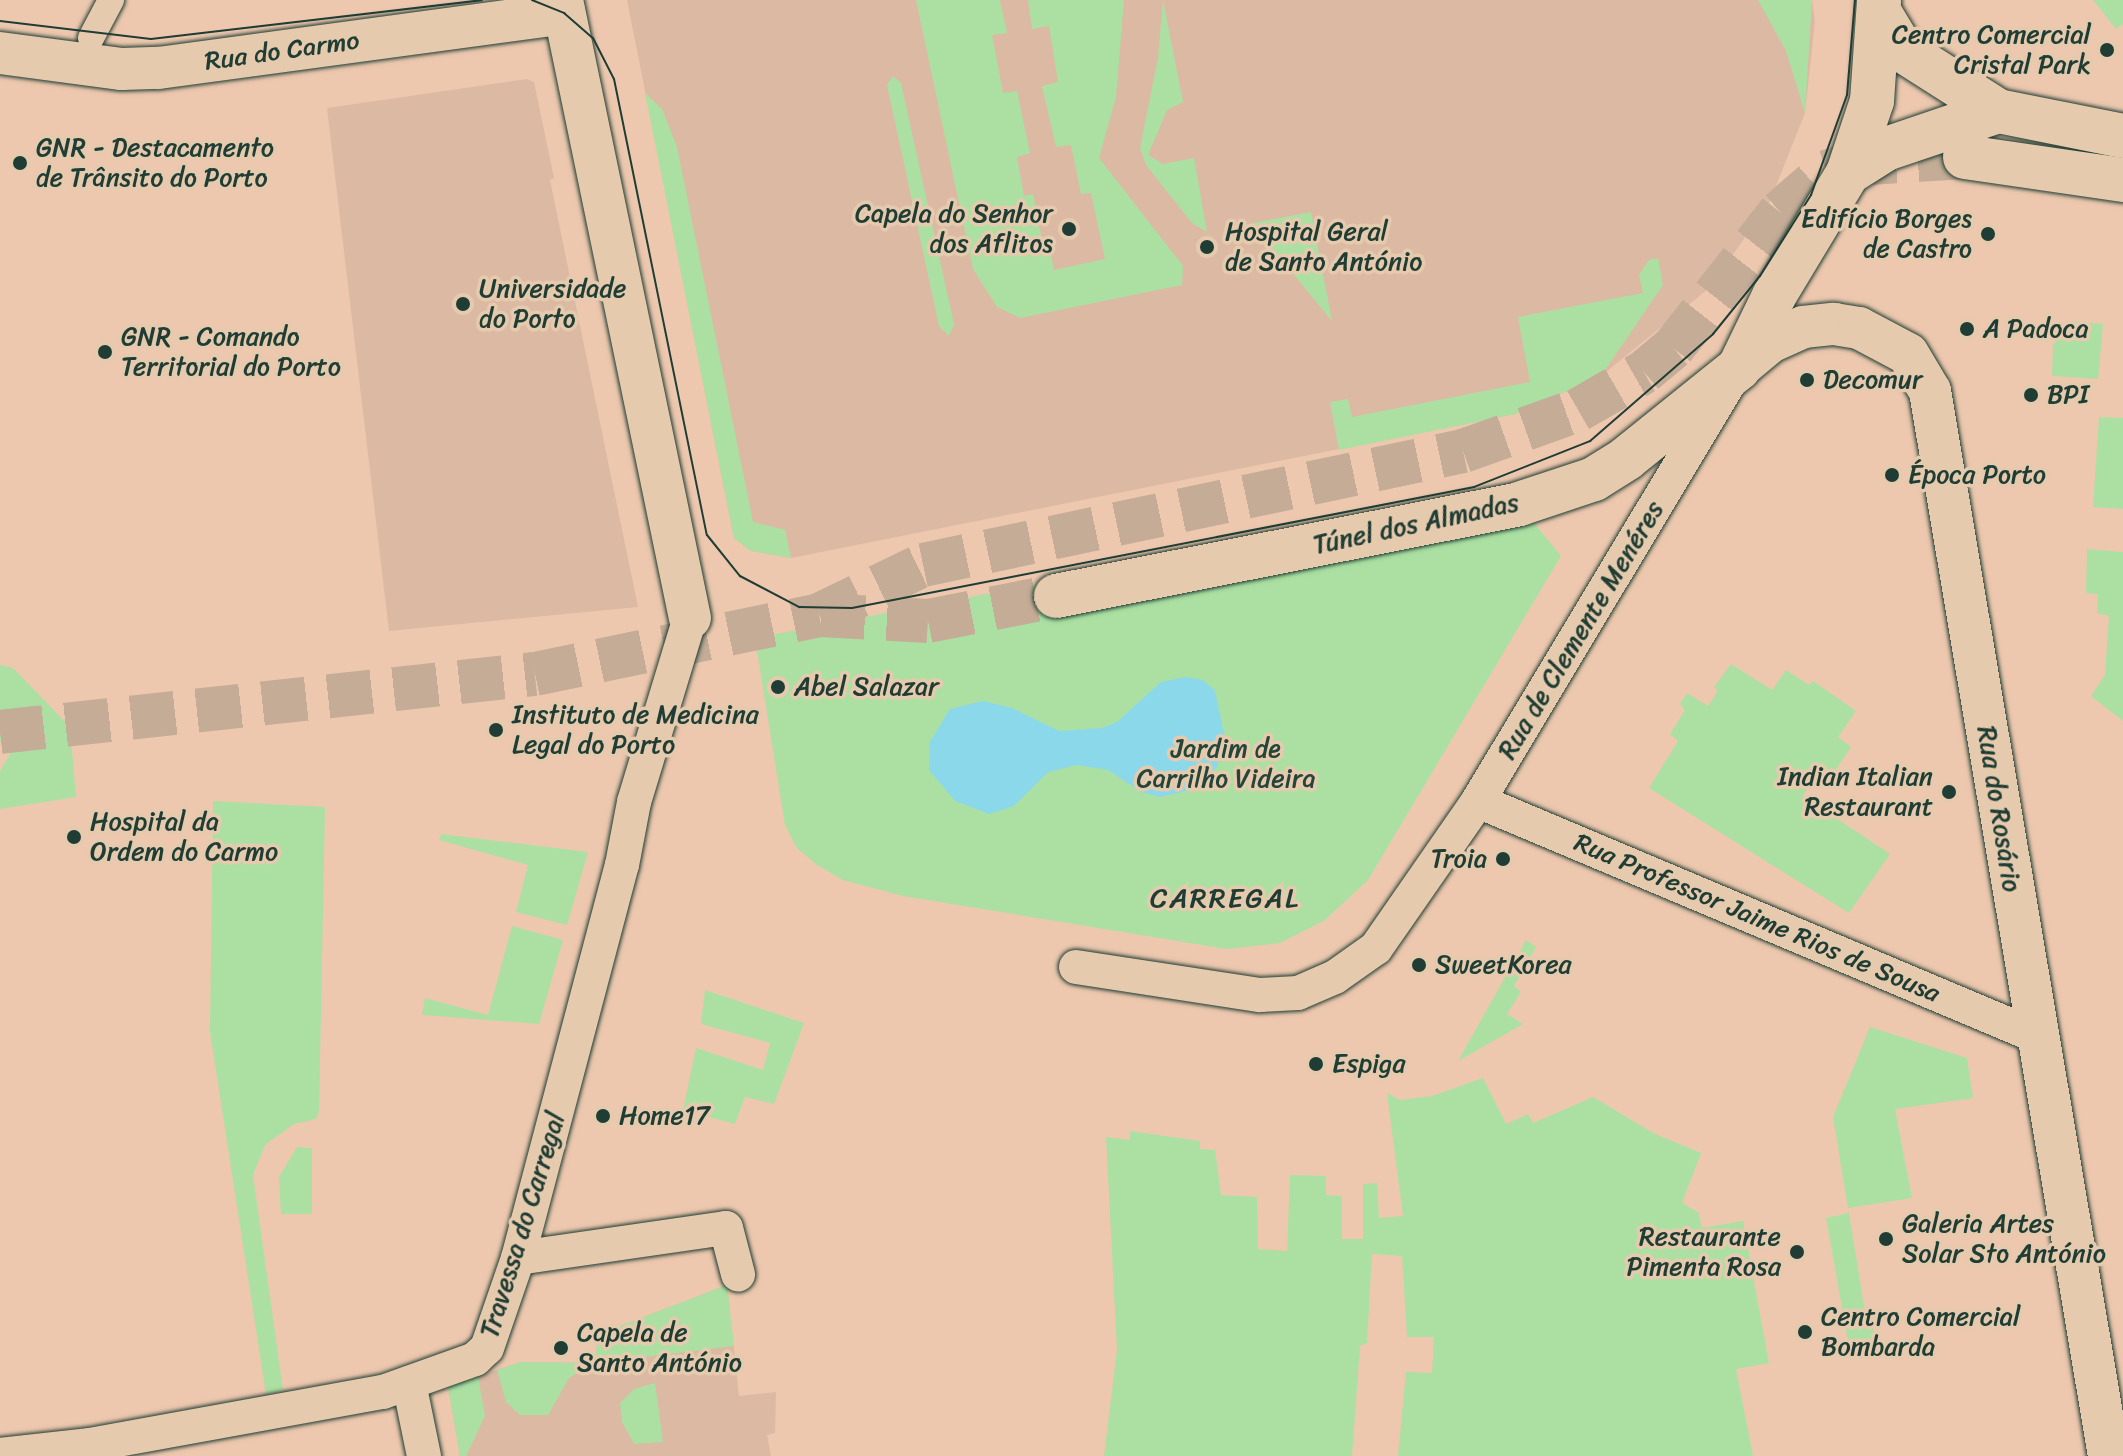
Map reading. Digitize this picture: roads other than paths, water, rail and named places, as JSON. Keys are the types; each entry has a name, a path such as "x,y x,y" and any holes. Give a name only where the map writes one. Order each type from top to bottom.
{"main road":[{"path":"1880,7 1902,50 1998,111 2123,136"},
{"name":"Rua de Clemente Menéres","path":"1739,368 1774,296 1848,173 1872,101 1880,7"},
{"path":"1848,173 1886,149 1998,111"},
{"path":"1965,157 2123,180"},
{"name":"Túnel dos Almadas","path":"1056,596 1555,493 1594,479 1627,458 1739,368"}],"street":[{"path":"91,38 111,0"},
{"path":"563,6 690,618"},
{"name":"Rua do Carmo","path":"0,53 122,69 159,68 563,6"},
{"name":"Rua do Rosário","path":"1739,368 1770,342 1803,327 1834,324 1859,328 1908,354 1930,391 2109,1456"},
{"name":"Rua de Clemente Menéres","path":"1076,967 1260,995 1298,993 1335,977 1376,948 1478,801 1739,368"},
{"name":"Travessa do Carregal","path":"0,1455 90,1445 409,1383 475,1359 487,1348 518,1258 622,865 634,802 690,618"},
{"name":"Rua Professor Jaime Rios de Sousa","path":"1478,801 2036,1036"},
{"path":"518,1258 726,1228 738,1274"},
{"path":"409,1383 424,1456"}],"water":[{"path":"1186,677 1203,680 1215,691 1225,739 1217,767 1195,789 1160,797 1141,792 1108,770 1077,765 1048,772 1014,806 989,814 955,801 929,770 930,742 950,709 983,701 1012,708 1059,731 1102,728 1117,722 1161,682"}],"tunnel":[{"path":"0,732 535,674 819,615 923,565 1463,451 1578,410 1644,372 1673,348 1780,212 1826,172 1852,164 1965,157"},
{"path":"821,615 928,621 1056,596"}],"tram line":[{"path":"0,21 151,39 482,0"},
{"path":"532,0 564,13 593,38 614,79 707,535 740,576 799,607 852,608 1474,487 1590,441 1713,334 1760,276 1811,195 1847,95 1855,0"}],"place":[{"name":"Centro Comercial Cristal Park","path":"2107,50"},
{"name":"GNR - Destacamento de Trânsito do Porto","path":"20,163"},
{"name":"Capela do Senhor dos Aflitos","path":"1069,229"},
{"name":"Edifício Borges de Castro","path":"1988,234"},
{"name":"Hospital Geral de Santo António","path":"1207,247"},
{"name":"Universidade do Porto","path":"463,304"},
{"name":"A Padoca","path":"1967,329"},
{"name":"GNR - Comando Territorial do Porto","path":"105,352"},
{"name":"Decomur","path":"1807,380"},
{"name":"BPI","path":"2031,395"},
{"name":"Época Porto","path":"1892,475"},
{"name":"Abel Salazar","path":"778,687"},
{"name":"Instituto de Medicina Legal do Porto","path":"496,730"},
{"name":"Indian Italian Restaurant","path":"1949,792"},
{"name":"Hospital da Ordem do Carmo","path":"74,837"},
{"name":"Troia","path":"1503,859"},
{"name":"SweetKorea","path":"1419,965"},
{"name":"Espiga","path":"1316,1064"},
{"name":"Home17","path":"603,1116"},
{"name":"Galeria Artes Solar Sto António","path":"1886,1239"},
{"name":"Restaurante Pimenta Rosa","path":"1797,1252"},
{"name":"Centro Comercial Bombarda","path":"1805,1332"},
{"name":"Capela de Santo António","path":"561,1348"}],"district":[{"name":"CARREGAL","path":"1225,898"}],"park label":[{"name":"Jardim de Carrilho Videira","path":"1226,764"}]}
